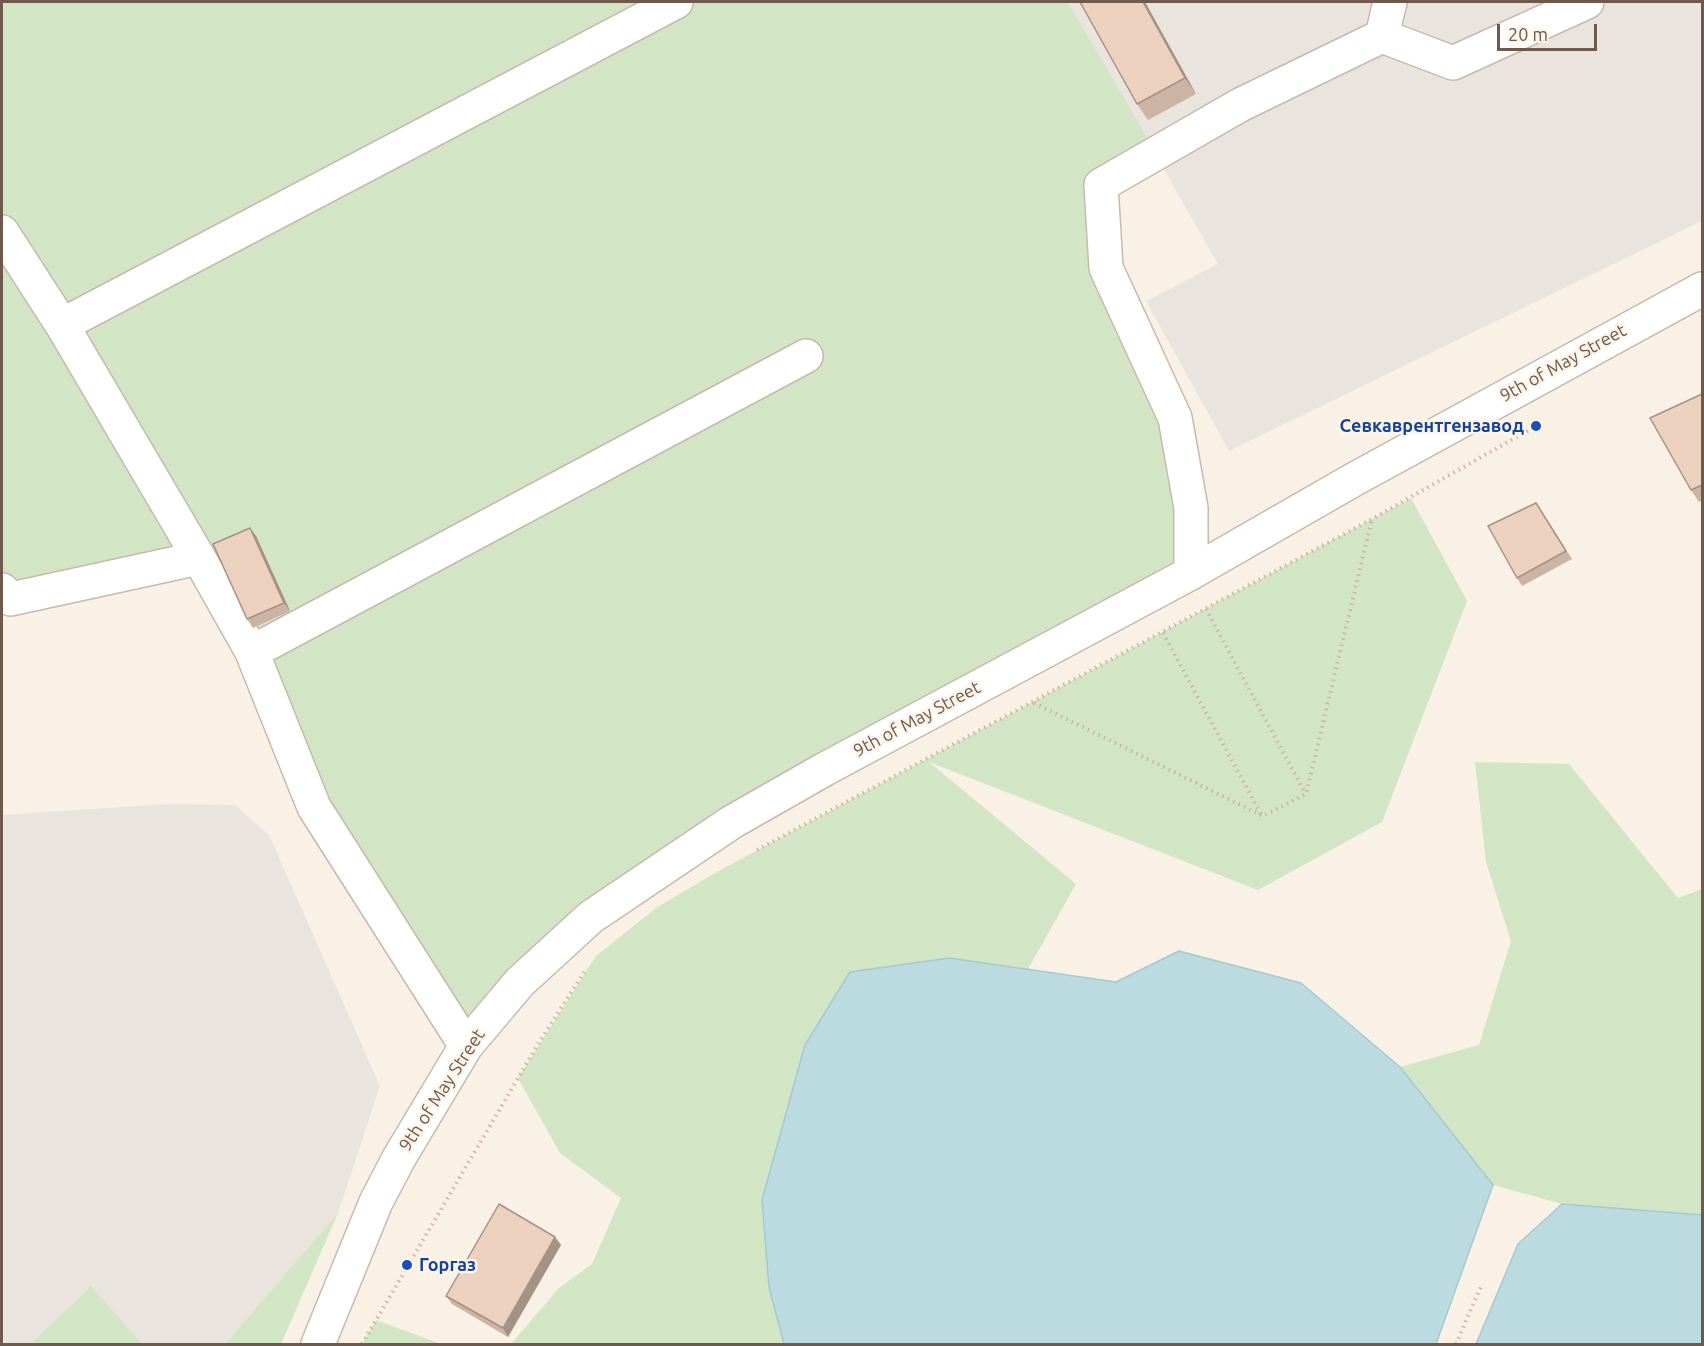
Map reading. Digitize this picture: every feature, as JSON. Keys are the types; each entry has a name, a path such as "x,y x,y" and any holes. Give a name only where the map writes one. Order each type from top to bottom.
{"street":[{"path":"62,325 676,2"},
{"path":"1382,36 1390,2"},
{"path":"1191,573 1191,507 1175,418 1106,268 1101,185 1240,105 1382,36 1453,63 1587,2"},
{"path":"2,232 62,325 252,652 314,807 466,1046"},
{"name":"9th of May Street","path":"318,1344 376,1202 399,1158 466,1046 520,982 591,917 732,822 825,769 1191,573 1353,480 1702,289"},
{"path":"252,652 806,356"},
{"path":"2,590 11,599 199,558"}],"path":[{"path":"753,852 1163,633 1536,426"},
{"path":"1263,816 1306,794 1372,519"},
{"path":"1206,609 1306,794"},
{"path":"1163,633 1263,816"},
{"path":"1034,703 1263,816"},
{"path":"362,1344 538,1044 590,965"},
{"path":"1456,1344 1482,1284"}],"shaded area":[{"path":"1068,2 1702,2 1702,221 1229,451 1146,301 1218,264"},
{"path":"169,804 235,805 269,835 380,1086 338,1213 225,1344 142,1344 91,1287 31,1344 6,1344 2,1337 2,815"}],"green space":[{"path":"2,2 1068,2 1156,153 1101,185 1106,268 1175,418 1191,573 648,876 466,1046 314,807 199,558 2,590"},
{"path":"1411,498 1467,601 1382,822 1258,890 929,762 1076,884 1028,969 949,958 850,972 805,1045 769,1287 784,1344 511,1344 559,1288 592,1264 621,1198 560,1153 518,1078 596,956 656,908 715,873"},
{"path":"1475,762 1569,764 1678,898 1702,889 1702,1215 1562,1204 1493,1185 1400,1067 1479,1045 1511,941 1486,862"},
{"path":"338,1213 281,1344 225,1344"},
{"path":"91,1286 142,1344 31,1344"},
{"path":"376,1320 441,1344 362,1344"}],"water":[{"path":"1179,951 1301,983 1400,1067 1493,1185 1436,1344 784,1344 769,1287 762,1200 805,1045 850,972 949,958 1116,982"},
{"path":"1562,1204 1702,1215 1702,1344 1476,1344 1518,1244"}],"building":[{"path":"1080,2 1143,2 1185,78 1137,104"},
{"path":"1702,394 1702,485 1691,490 1650,418"},
{"path":"1536,503 1566,551 1517,578 1488,526"},
{"path":"250,528 284,603 247,619 213,544"},
{"path":"499,1204 555,1237 503,1328 446,1296"}],"place":[{"name":"Севкаврентгензавод","path":"1536,426"},
{"name":"Горгаз","path":"407,1265"}]}
